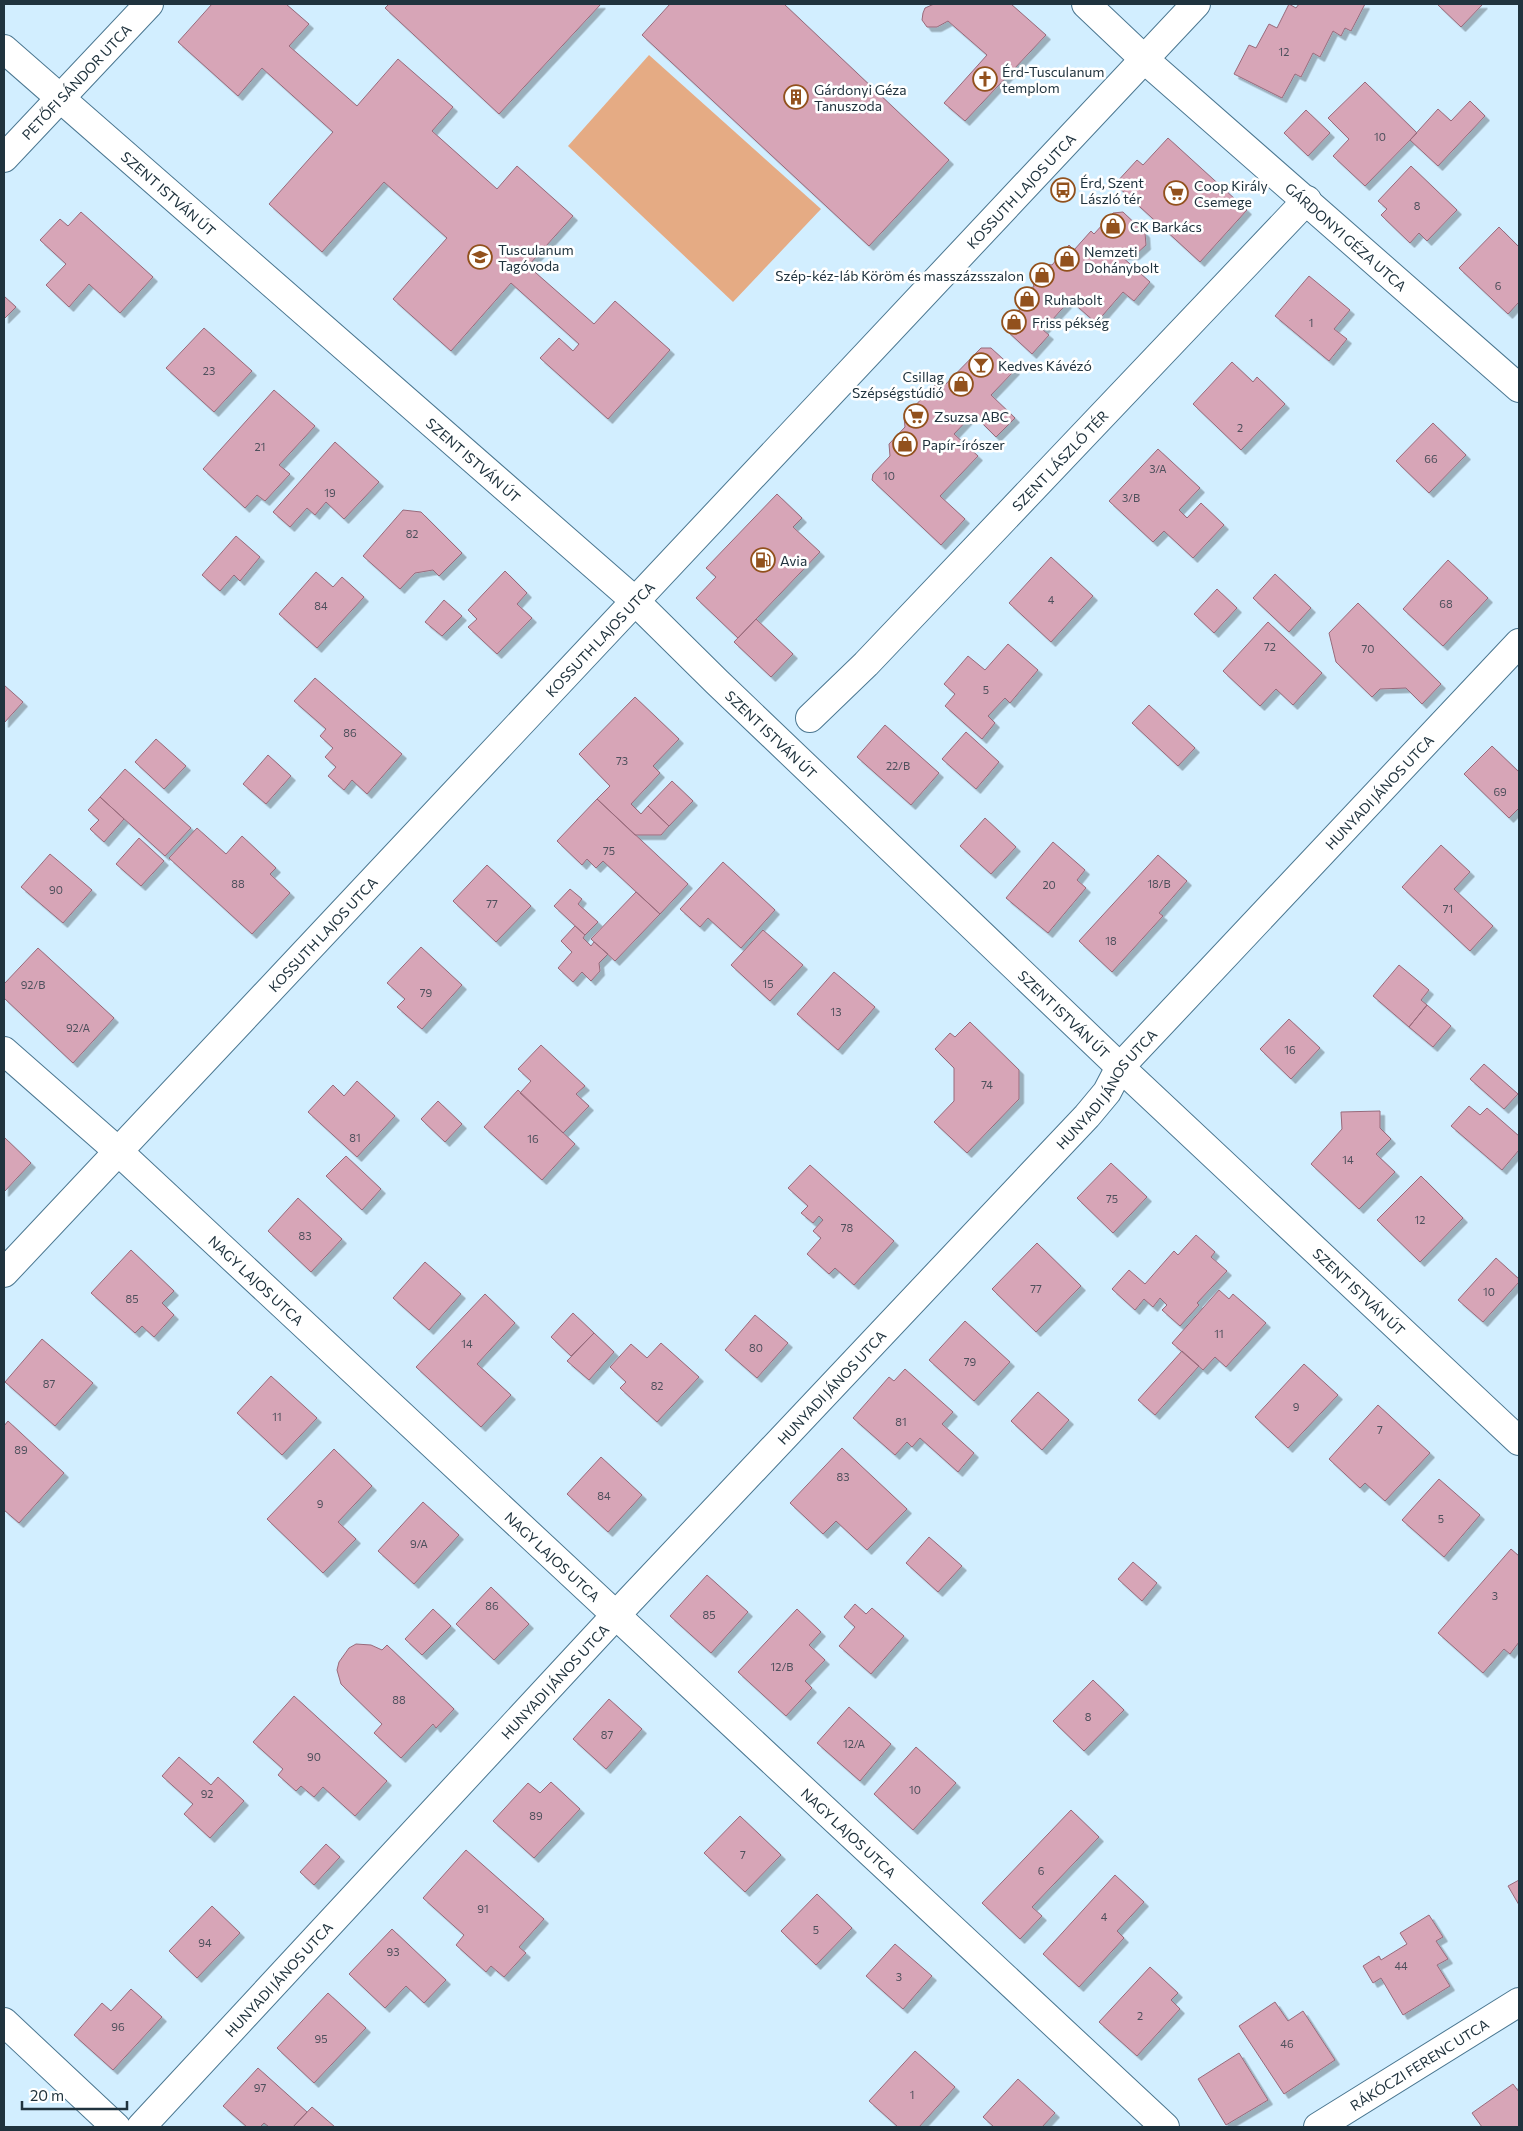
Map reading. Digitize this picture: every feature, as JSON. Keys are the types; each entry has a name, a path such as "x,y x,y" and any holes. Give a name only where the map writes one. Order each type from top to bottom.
{"street":[{"name":"PETŐFI SÁNDOR UTCA","path":"4,158 149,4"},
{"name":"GÁRDONYI GÉZA UTCA","path":"1086,4 1144,59 1307,200 1519,388"},
{"name":"KOSSUTH LAJOS UTCA","path":"4,1273 634,600 1196,4"},
{"name":"SZENT ISTVÁN ÚT","path":"4,49 634,600 717,682 1120,1067 1519,1441"},
{"name":"SZENT LÁSZLÓ TÉR","path":"810,718 866,664 1307,200"},
{"name":"HUNYADI JÁNOS UTCA","path":"141,2127 615,1616 1087,1116 1107,1092 1120,1067 1519,643"},
{"name":"NAGY LAJOS UTCA","path":"4,1051 119,1152 1165,2127"},
{"name":"RÁKÓCZI FERENC UTCA","path":"1318,2127 1519,2002"},
{"path":"4,2022 116,2127"}],"shaded area":[{"path":"649,55 821,209 733,302 568,146"}],"building":[{"name":"Tusculanum Tagóvoda","path":"212,4 286,4 309,24 289,46 357,106 398,59 453,107 432,131 497,189 517,166 573,216 528,266 594,324 615,301 670,350 608,419 540,358 559,338 573,351 579,344 511,283 451,351 393,299 447,238 384,182 322,252 269,204 333,132 262,68 238,96 178,42"},
{"path":"389,4 601,4 499,114 385,8"},
{"name":"Gárdonyi Géza Tanuszoda","path":"670,4 784,4 949,160 869,246 642,35"},
{"name":"Érd-Tusculanum templom","path":"934,4 1011,4 1046,35 965,121 944,103 987,55 948,21 937,27 927,27 922,20 923,13 925,8"},
{"path":"1289,4 1296,8 1299,4 1365,4 1351,31 1345,28 1341,36 1333,31 1320,57 1313,53 1301,77 1295,74 1282,98 1234,74 1249,45 1256,48 1269,24 1277,28"},
{"path":"1437,4 1483,4 1461,27"},
{"path":"1365,82 1417,133 1365,186 1333,156 1349,139 1328,118"},
{"path":"1470,101 1485,116 1438,166 1410,140 1438,109 1451,121"},
{"path":"1306,110 1330,133 1308,156 1284,133"},
{"name":"Coop Király Csemege","path":"1168,138 1247,210 1200,262 1115,184 1137,160 1143,165"},
{"path":"1411,166 1457,210 1427,241 1419,233 1410,243 1381,215 1387,209 1378,201"},
{"path":"81,212 153,277 120,313 89,284 69,307 46,285 66,264 40,240 60,219 68,226"},
{"path":"1123,212 1145,233 1146,245 1135,255 1120,255 1150,282 1134,301 1123,292 1096,323 1070,300 1043,330 1049,335 1032,354 1006,330 1005,320 1011,314 1020,313 1017,300 1026,288 1034,287 1032,279 1045,264 1052,265 1069,245 1074,250 1091,231 1094,234 1113,213"},
{"path":"1499,227 1519,247 1519,302 1508,314 1459,268"},
{"path":"1309,276 1350,310 1334,329 1347,339 1329,361 1275,316"},
{"path":"4,296 16,307 4,319"},
{"path":"204,328 252,371 214,412 166,368"},
{"path":"981,348 991,348 1015,370 991,395 1015,418 996,437 973,414 954,434 978,456 940,496 965,519 941,545 872,480 873,474 890,456 889,444 905,427 904,417 935,385 940,390"},
{"path":"1232,362 1253,382 1257,377 1285,404 1241,450 1193,404"},
{"path":"274,390 315,426 279,465 290,474 265,501 257,495 245,508 203,469"},
{"path":"1433,423 1466,455 1429,493 1396,461"},
{"path":"335,442 379,482 344,519 326,502 315,515 307,508 290,527 273,512"},
{"path":"1158,449 1200,488 1179,510 1187,518 1201,503 1224,525 1193,558 1164,531 1153,542 1109,501"},
{"name":"Avia","path":"777,494 802,518 793,527 820,552 738,638 696,598 716,577 706,568"},
{"path":"403,510 421,512 462,553 439,576 433,570 415,573 400,589 363,556"},
{"path":"236,536 260,557 240,581 234,575 220,591 202,575"},
{"path":"1051,557 1093,596 1051,642 1009,603"},
{"path":"1448,560 1488,598 1443,646 1403,609"},
{"path":"505,571 527,593 517,604 532,618 497,654 468,627 477,619 468,610"},
{"path":"316,572 333,587 342,577 364,597 317,648 279,614"},
{"path":"1275,574 1311,608 1289,632 1253,598"},
{"path":"1217,589 1237,608 1214,633 1194,614"},
{"path":"444,600 462,616 442,636 425,622"},
{"path":"1358,603 1441,684 1422,704 1406,688 1380,689 1372,697 1336,662 1329,633"},
{"path":"756,619 793,654 771,677 734,642"},
{"path":"1268,622 1322,673 1293,705 1276,689 1260,706 1223,671"},
{"path":"1008,644 1038,670 1010,703 1005,698 988,716 995,723 982,739 945,706 955,694 944,684 968,656 985,670"},
{"path":"315,678 402,754 367,794 352,780 344,790 328,776 336,767 325,757 333,748 320,736 326,729 294,701"},
{"path":"4,685 23,702 4,723"},
{"path":"635,697 679,739 653,766 660,773 631,804 641,814 648,806 669,826 661,835 635,835 597,799 610,786 579,754"},
{"path":"1149,705 1195,748 1178,766 1132,723"},
{"path":"885,725 939,773 911,805 857,757"},
{"path":"966,732 999,762 976,789 942,759"},
{"path":"156,739 186,766 164,789 135,762"},
{"path":"1492,746 1519,772 1519,808 1509,818 1464,774"},
{"path":"268,755 291,776 266,804 243,784"},
{"path":"125,769 191,828 165,856 100,797"},
{"path":"672,781 693,801 669,826 648,806"},
{"path":"100,797 124,819 104,842 90,829 99,820 88,810"},
{"path":"597,799 688,884 660,914 603,861 596,868 587,859 582,865 557,841"},
{"path":"985,818 1016,847 991,874 960,846"},
{"path":"197,828 226,854 242,836 276,868 270,874 290,893 252,934 169,858"},
{"path":"139,838 164,861 141,886 116,864"},
{"path":"1053,842 1085,870 1077,880 1086,888 1048,933 1006,898"},
{"path":"1441,845 1470,872 1454,889 1493,926 1470,951 1402,887"},
{"path":"50,854 92,890 63,923 21,887"},
{"path":"1158,855 1187,881 1159,913 1163,916 1112,972 1079,941"},
{"path":"723,862 775,910 741,948 708,918 700,927 680,909"},
{"path":"487,865 531,906 496,942 453,901"},
{"path":"570,889 582,899 578,904 598,922 585,935 554,906"},
{"path":"636,892 660,914 615,961 591,939"},
{"path":"575,926 585,935 583,938 591,946 594,942 608,954 599,963 600,971 591,981 582,972 573,982 558,968 572,952 561,941"},
{"path":"763,930 803,965 770,1001 731,965"},
{"path":"421,947 462,985 422,1029 397,1007 405,999 387,983"},
{"path":"38,948 114,1018 73,1063 4,998 4,984"},
{"path":"1399,965 1429,990 1421,1000 1427,1005 1409,1027 1373,996"},
{"path":"834,972 875,1007 838,1050 797,1014"},
{"path":"1427,1005 1451,1026 1433,1047 1409,1027"},
{"path":"1289,1019 1320,1048 1291,1079 1260,1049"},
{"path":"970,1022 1019,1070 1019,1099 967,1153 934,1122 954,1101 954,1068 935,1049 950,1033 955,1037"},
{"path":"541,1045 585,1086 576,1094 589,1106 563,1133 520,1093 531,1081 518,1069"},
{"path":"1484,1064 1518,1094 1504,1109 1470,1079"},
{"path":"357,1081 395,1116 357,1157 308,1112 333,1085 344,1096"},
{"path":"518,1090 575,1144 542,1180 484,1127"},
{"path":"438,1101 462,1124 445,1142 421,1119"},
{"path":"1469,1106 1480,1115 1487,1108 1519,1136 1519,1150 1502,1170 1451,1126"},
{"path":"1380,1111 1380,1128 1391,1139 1376,1154 1395,1172 1359,1209 1311,1164 1342,1129 1341,1112"},
{"path":"4,1137 31,1163 4,1192"},
{"path":"346,1156 381,1189 362,1210 326,1176"},
{"path":"1111,1163 1147,1197 1113,1233 1077,1198"},
{"path":"810,1165 894,1241 854,1285 835,1268 829,1274 807,1254 821,1238 813,1231 823,1220 819,1216 813,1223 801,1213 808,1206 788,1188"},
{"path":"1421,1176 1463,1218 1420,1262 1377,1220"},
{"path":"298,1198 342,1239 311,1272 268,1231"},
{"path":"1196,1235 1215,1252 1211,1257 1227,1271 1197,1303 1199,1305 1180,1326 1162,1310 1167,1305 1160,1298 1153,1307 1144,1299 1135,1310 1112,1289 1129,1270 1145,1284 1174,1251 1178,1255"},
{"path":"1037,1243 1081,1286 1036,1332 992,1289"},
{"path":"131,1250 174,1291 162,1303 174,1315 154,1337 142,1326 135,1333 91,1293"},
{"path":"1496,1258 1519,1279 1519,1282 1483,1322 1458,1300"},
{"path":"425,1262 461,1294 429,1330 393,1298"},
{"path":"1219,1290 1229,1299 1233,1294 1266,1323 1226,1367 1215,1357 1203,1370 1172,1343"},
{"path":"485,1294 515,1323 477,1364 511,1395 481,1427 416,1367"},
{"path":"573,1313 594,1333 571,1356 551,1337"},
{"path":"755,1315 788,1343 757,1378 725,1350"},
{"path":"965,1321 1010,1362 974,1401 929,1360"},
{"path":"594,1333 614,1352 589,1380 567,1361"},
{"path":"42,1339 93,1383 55,1426 5,1382"},
{"path":"661,1343 699,1377 657,1422 620,1388 626,1382 610,1367 631,1344 647,1358"},
{"path":"1182,1351 1199,1366 1155,1415 1138,1400"},
{"path":"1304,1364 1338,1395 1288,1448 1255,1417"},
{"path":"905,1369 953,1412 942,1424 974,1453 958,1472 920,1438 912,1447 907,1442 895,1455 853,1418 889,1377 894,1381"},
{"path":"271,1376 317,1418 282,1455 237,1413"},
{"path":"1038,1392 1069,1420 1042,1450 1011,1421"},
{"path":"1378,1405 1430,1453 1385,1501 1365,1483 1360,1488 1329,1459"},
{"path":"8,1421 64,1473 19,1523 4,1510 4,1426"},
{"path":"842,1448 907,1509 867,1550 836,1521 823,1534 790,1503"},
{"path":"334,1449 372,1486 338,1522 356,1539 323,1573 267,1519"},
{"path":"601,1457 642,1495 608,1532 567,1494"},
{"path":"1439,1479 1480,1515 1444,1557 1402,1520"},
{"path":"423,1502 459,1535 414,1584 378,1551"},
{"path":"929,1537 962,1566 938,1592 906,1563"},
{"path":"1511,1549 1519,1556 1519,1642 1510,1654 1504,1649 1483,1673 1438,1633"},
{"path":"1133,1562 1157,1583 1142,1601 1118,1579"},
{"path":"707,1575 748,1612 711,1653 670,1616"},
{"path":"491,1587 529,1624 494,1660 456,1624"},
{"path":"855,1604 866,1614 872,1608 904,1636 871,1674 839,1646 855,1627 844,1617"},
{"path":"433,1609 451,1626 422,1655 405,1639"},
{"path":"797,1609 821,1632 809,1645 825,1660 805,1681 812,1688 786,1716 738,1672"},
{"path":"356,1644 371,1645 382,1650 387,1645 454,1709 436,1728 433,1724 401,1758 374,1733 382,1724 341,1684 337,1670 339,1662 349,1648"},
{"path":"1093,1680 1124,1710 1084,1751 1053,1721"},
{"path":"294,1696 387,1781 355,1816 323,1787 314,1797 301,1786 296,1791 278,1775 283,1769 253,1742"},
{"path":"609,1699 642,1729 606,1769 573,1739"},
{"path":"849,1707 891,1744 860,1781 817,1743"},
{"path":"916,1747 956,1783 913,1830 874,1794"},
{"path":"179,1757 211,1785 218,1777 244,1801 210,1838 184,1814 193,1804 162,1776"},
{"path":"551,1782 580,1809 534,1858 493,1821 528,1783 540,1793"},
{"path":"1071,1810 1099,1837 1032,1907 1042,1916 1020,1939 982,1903"},
{"path":"740,1816 781,1855 745,1892 704,1853"},
{"path":"326,1844 340,1857 314,1885 300,1872"},
{"path":"466,1850 544,1919 519,1947 526,1953 504,1977 491,1966 486,1972 456,1945 464,1935 423,1898"},
{"path":"1115,1875 1144,1902 1117,1931 1124,1938 1079,1987 1043,1954"},
{"path":"1519,1880 1519,1905 1508,1886"},
{"path":"817,1894 852,1928 816,1965 781,1931"},
{"path":"212,1906 240,1933 197,1978 169,1951"},
{"path":"1429,1915 1443,1937 1436,1941 1448,1959 1437,1965 1450,1986 1403,2015 1381,1978 1373,1983 1363,1966 1379,1956 1381,1960 1407,1944 1400,1933"},
{"path":"392,1929 446,1980 424,2003 406,1986 385,2008 349,1974"},
{"path":"895,1944 932,1976 903,2009 866,1976"},
{"path":"1150,1967 1178,1993 1171,2000 1180,2009 1137,2056 1099,2022"},
{"path":"131,1989 162,2017 113,2070 74,2035 102,2003 111,2011"},
{"path":"328,1993 366,2028 314,2083 277,2048"},
{"path":"1275,2002 1288,2021 1303,2011 1335,2060 1284,2094 1239,2026"},
{"path":"915,2051 955,2087 919,2127 898,2127 869,2101"},
{"path":"1239,2053 1268,2100 1226,2125 1198,2079"},
{"path":"258,2068 307,2112 293,2127 269,2127 264,2123 260,2127 247,2127 223,2106"},
{"path":"1018,2079 1055,2113 1042,2127 994,2127 983,2117"},
{"path":"1513,2084 1519,2092 1519,2127 1482,2127 1472,2113"},
{"path":"312,2107 335,2127 293,2127"}],"place":[{"name":"Érd-Tusculanum templom","path":"985,79"},
{"name":"Gárdonyi Géza Tanuszoda","path":"796,97"},
{"name":"Érd, Szent László tér","path":"1063,190"},
{"name":"Coop Király Csemege","path":"1176,193"},
{"name":"CK Barkács","path":"1113,226"},
{"name":"Tusculanum Tagóvoda","path":"480,257"},
{"name":"Nemzeti Dohánybolt","path":"1067,259"},
{"name":"Szép-kéz-láb Köröm és masszázsszalon","path":"1042,275"},
{"name":"Ruhabolt","path":"1027,299"},
{"name":"Friss pékség","path":"1014,322"},
{"name":"Kedves Kávézó","path":"981,365"},
{"name":"Csillag Szépségstúdió","path":"961,384"},
{"name":"Zsuzsa ABC","path":"916,416"},
{"name":"Papír-írószer","path":"905,444"},
{"name":"Avia","path":"763,560"}]}
